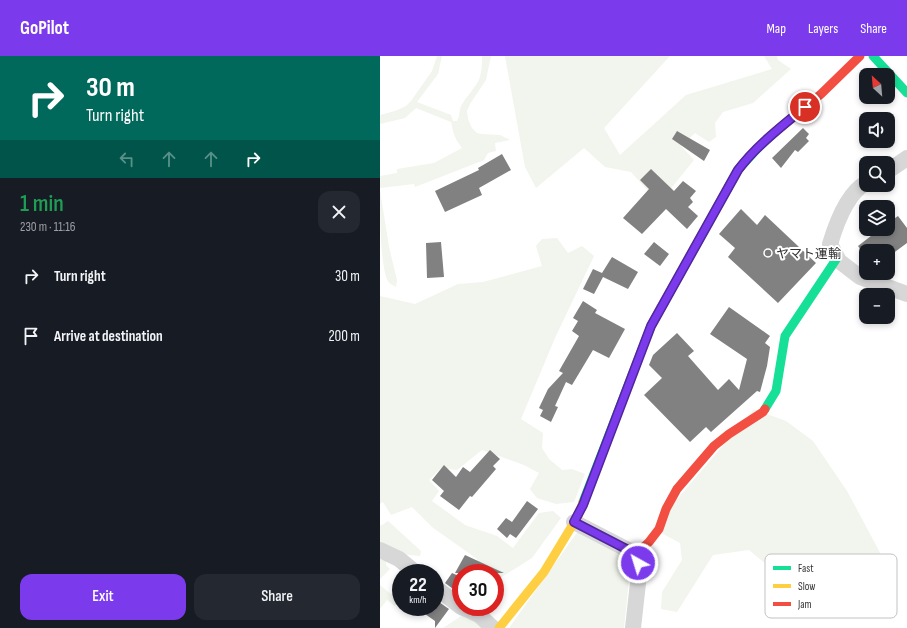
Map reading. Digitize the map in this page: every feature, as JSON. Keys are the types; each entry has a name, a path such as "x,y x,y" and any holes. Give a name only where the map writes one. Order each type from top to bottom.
{"street":[{"path":"499,628 544,572 583,505 651,326 730,183 746,160 760,144 816,98 860,56"},
{"path":"873,56 907,93"},
{"path":"895,166 907,158"},
{"path":"859,188 838,220 830,244 839,261 860,277 907,294"},
{"path":"636,554 649,542 659,529 666,508 677,489 698,464 714,446 728,434 763,412 770,403 776,391 785,336 837,258"},
{"path":"574,522 636,554"},
{"path":"380,550 404,564"},
{"path":"633,628 639,574 636,554"},
{"path":"444,594 452,600"},
{"path":"480,616 492,628"}],"shaded area":[{"path":"437,56 442,56 438,74 417,102 451,115 453,121 457,121 461,106 478,82 482,69 482,56 491,56 486,80 467,111 468,119 472,128 477,133 500,135 510,140 495,143 496,151 488,153 484,160 415,187 414,184 380,188 380,176 397,173 397,169 434,163 462,148 457,141 451,122 416,108 405,118 380,124 380,115 395,111 406,106 411,101 432,71"},
{"path":"505,56 670,56 604,128 620,155 686,95 772,69 764,56 777,56 778,60 791,69 753,103 723,112 715,123 716,137 709,142 695,133 681,146 694,160 659,203 631,172 605,167 584,148 536,188 525,167"},
{"path":"380,190 389,247 397,280 396,287 388,281 383,264"},
{"path":"557,238 568,253 582,246 594,256 555,338 521,419 543,433 542,448 549,459 562,470 572,469 585,474 574,502 556,504 537,498 530,489 539,473 524,465 482,450 457,470 441,468 429,480 439,491 432,501 465,525 497,536 513,548 539,513 553,511 561,518 532,558 504,576 504,564 477,564 477,559 432,527 412,507 391,515 383,502 380,504 380,296 415,304 458,284 483,282 542,266 536,246 542,239"},
{"path":"754,409 786,421 813,441 847,491 881,554 765,554 765,563 749,550 713,555 677,612 661,609 662,592 682,560 680,543 661,533 668,510"},
{"path":"388,521 421,551 420,556 400,554 386,560 386,565 390,569 380,579 380,525"},
{"path":"578,531 634,557 634,567 630,570 624,628 509,628"},
{"path":"380,585 392,595 392,604 387,600 380,609"},
{"path":"461,616 467,619 481,618 486,628 443,628"}],"building":[{"path":"803,128 809,134 806,138 809,141 798,152 795,150 781,168 772,158"},
{"path":"677,131 710,150 704,161 672,139"},
{"path":"502,154 511,170 479,188 482,195 445,212 435,191 479,170 478,168"},
{"path":"651,169 674,191 683,181 696,191 690,198 693,202 688,207 698,216 687,229 666,209 642,234 623,218 649,189 640,180"},
{"name":"ヤマト運輸","path":"741,209 757,225 765,215 816,263 778,303 728,257 735,248 719,234"},
{"path":"898,216 907,228 907,243 895,252 895,244 861,244 871,236 895,236 895,218"},
{"path":"441,242 444,277 427,278 426,243"},
{"path":"654,242 669,254 660,266 644,254"},
{"path":"612,257 638,272 628,289 603,277 594,294 583,289 593,269 602,273"},
{"path":"583,301 597,310 595,313 625,329 609,358 593,350 572,385 566,382 555,406 558,407 551,422 540,416 543,410 539,408 548,389 563,373 559,371 579,336 572,331 578,321 573,318"},
{"path":"729,307 770,336 765,343 770,347 760,392 757,391 711,432 706,427 690,442 644,395 662,378 649,365 653,355 677,333 694,351 688,356 718,390 729,379 739,390 747,359 710,334"},
{"path":"490,450 500,459 493,466 496,469 472,497 470,496 459,510 440,496 444,491 432,480 444,465 456,477 463,467 470,472"},
{"path":"527,501 538,509 516,538 510,534 507,538 497,529 506,518 512,522"},
{"path":"465,555 484,564 460,564"},
{"path":"452,573 452,588 445,583"},
{"path":"444,606 449,609 444,616"},
{"path":"428,616 444,616 435,628 435,621"}],"traffic: fast":[{"path":"873,56 907,93"},
{"path":"583,502 651,326 738,170 776,131"},
{"path":"765,409 776,391 785,336 837,258"}],"traffic: slow":[{"path":"499,628 544,572 578,516 583,502"}],"traffic: jam":[{"path":"776,131 821,94 860,56"},
{"path":"636,554 649,542 659,529 666,509 677,489 714,446 729,434 763,412 765,409"}],"place":[{"name":"ヤマト運輸","path":"768,253"}],"route":[{"path":"638,563 636,554 574,522 583,505 651,326 671,288 738,170 760,144 805,107"}]}
